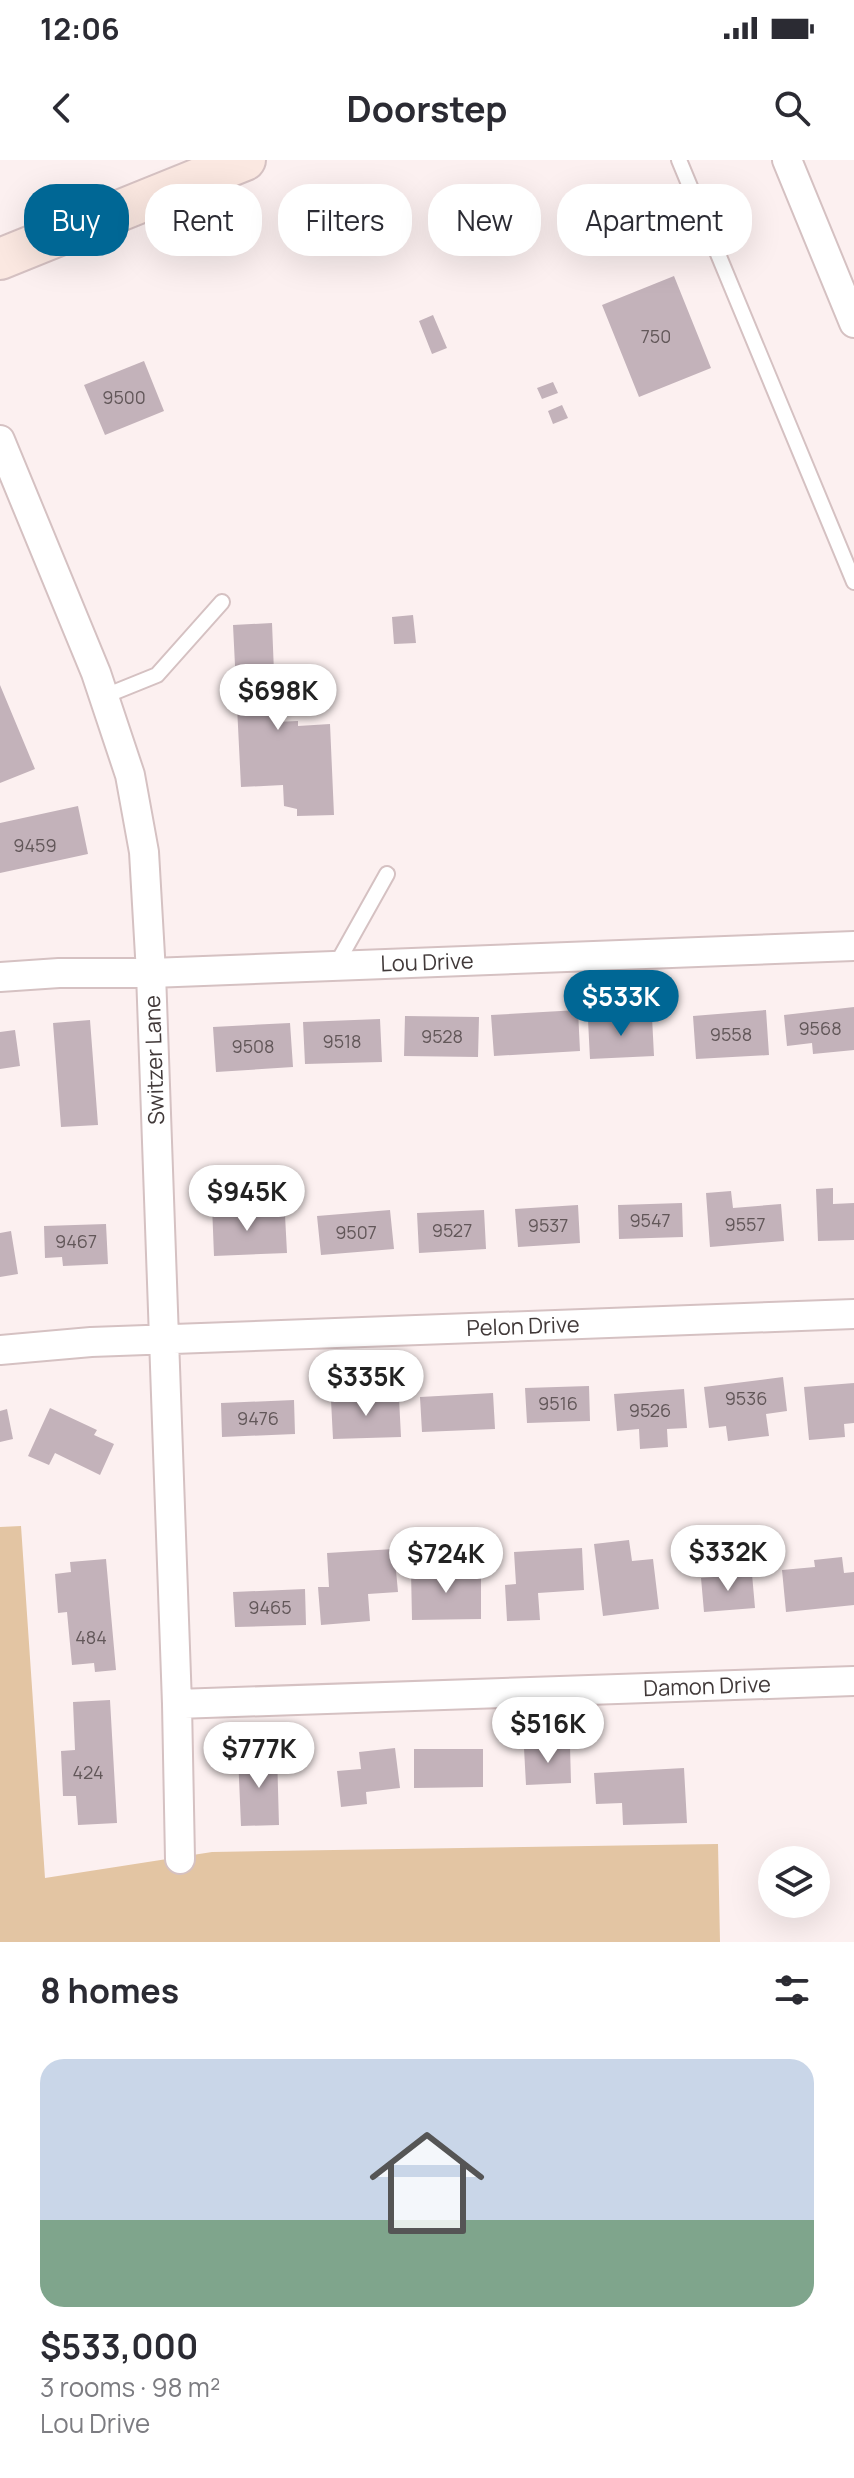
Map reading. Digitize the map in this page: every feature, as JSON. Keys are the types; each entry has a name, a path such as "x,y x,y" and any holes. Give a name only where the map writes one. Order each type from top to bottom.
{"main road":[{"path":"0,259 245,160"}],"street":[{"path":"787,160 854,323"},
{"name":"Switzer Lane","path":"0,440 105,696 130,775 138,813 146,878 151,973 180,1859"},
{"name":"Lou Drive","path":"0,977 854,946"},
{"name":"Pelon Drive","path":"0,1350 165,1340 854,1314"},
{"name":"Damon Drive","path":"177,1704 854,1681"}],"lane":[{"path":"679,160 854,582"},
{"path":"105,696 157,675 222,602"},
{"path":"336,965 387,874"}],"shaded area":[{"path":"21,1526 45,1878 212,1852 718,1844 720,1942 0,1942 0,1527"}],"building":[{"path":"674,276 711,368 639,397 602,305"},
{"path":"433,315 447,348 432,354 419,321"},
{"path":"144,361 164,411 105,435 84,385"},
{"path":"553,382 558,393 542,399 537,388"},
{"path":"562,405 568,418 553,424 548,411"},
{"path":"413,615 416,643 394,644 392,617"},
{"path":"272,623 276,722 298,721 298,726 330,724 334,815 297,816 297,809 284,806 283,785 241,787 233,625"},
{"path":"0,685 35,769 0,783"},
{"path":"78,806 88,854 0,873 0,823"},
{"path":"854,1007 854,1050 813,1054 812,1043 787,1046 784,1015"},
{"path":"578,1010 580,1051 494,1056 491,1015"},
{"path":"766,1010 769,1055 696,1059 693,1016"},
{"path":"405,1016 479,1017 478,1057 404,1056"},
{"path":"652,1017 654,1056 590,1059 588,1020"},
{"path":"380,1019 382,1062 305,1064 303,1022"},
{"path":"90,1020 98,1125 61,1127 53,1023"},
{"path":"290,1023 293,1067 216,1072 213,1027"},
{"path":"15,1030 20,1066 0,1069 0,1032"},
{"path":"833,1188 833,1204 854,1203 854,1240 818,1241 816,1189"},
{"path":"731,1191 733,1208 781,1204 784,1241 710,1247 706,1193"},
{"path":"240,1203 240,1217 285,1215 287,1253 214,1256 212,1205"},
{"path":"682,1203 683,1237 619,1239 618,1205"},
{"path":"578,1205 580,1243 518,1247 515,1209"},
{"path":"390,1210 394,1249 321,1255 317,1216"},
{"path":"484,1210 486,1249 419,1253 417,1213"},
{"path":"106,1224 108,1264 63,1266 62,1257 45,1258 44,1226"},
{"path":"11,1231 18,1274 0,1277 0,1233"},
{"path":"783,1377 787,1411 766,1414 769,1436 728,1441 726,1426 709,1428 704,1387"},
{"path":"854,1383 854,1423 844,1424 845,1437 809,1440 804,1387"},
{"path":"589,1386 590,1421 527,1423 525,1388"},
{"path":"684,1389 687,1428 667,1429 668,1447 640,1449 639,1429 617,1431 614,1394"},
{"path":"493,1393 495,1429 422,1432 420,1397"},
{"path":"399,1398 401,1437 333,1439 331,1400"},
{"path":"294,1400 295,1434 222,1437 221,1403"},
{"path":"50,1408 97,1430 94,1435 114,1444 100,1475 55,1453 49,1465 28,1456"},
{"path":"7,1409 13,1439 0,1442 0,1411"},
{"path":"629,1540 632,1561 653,1559 659,1609 603,1616 594,1544"},
{"path":"582,1548 584,1590 538,1593 540,1620 507,1621 505,1585 516,1584 514,1552"},
{"path":"394,1549 398,1592 368,1594 370,1621 321,1625 318,1587 329,1587 327,1553"},
{"path":"842,1557 844,1573 854,1572 854,1605 786,1612 782,1570 815,1567 814,1560"},
{"path":"106,1559 116,1670 95,1672 94,1663 72,1665 67,1612 58,1613 55,1574 71,1572 70,1562"},
{"path":"481,1570 481,1619 412,1620 411,1571"},
{"path":"752,1574 755,1608 704,1612 701,1578"},
{"path":"305,1589 306,1625 235,1627 233,1592"},
{"path":"110,1700 117,1823 78,1825 76,1796 63,1796 61,1751 75,1750 73,1702"},
{"path":"570,1746 571,1783 526,1785 524,1748"},
{"path":"395,1748 400,1788 366,1792 367,1804 341,1807 337,1771 361,1769 359,1752"},
{"path":"414,1749 483,1749 483,1787 414,1788"},
{"path":"277,1753 279,1825 241,1826 238,1755"},
{"path":"684,1768 687,1823 623,1825 622,1803 596,1804 594,1773"}]}
